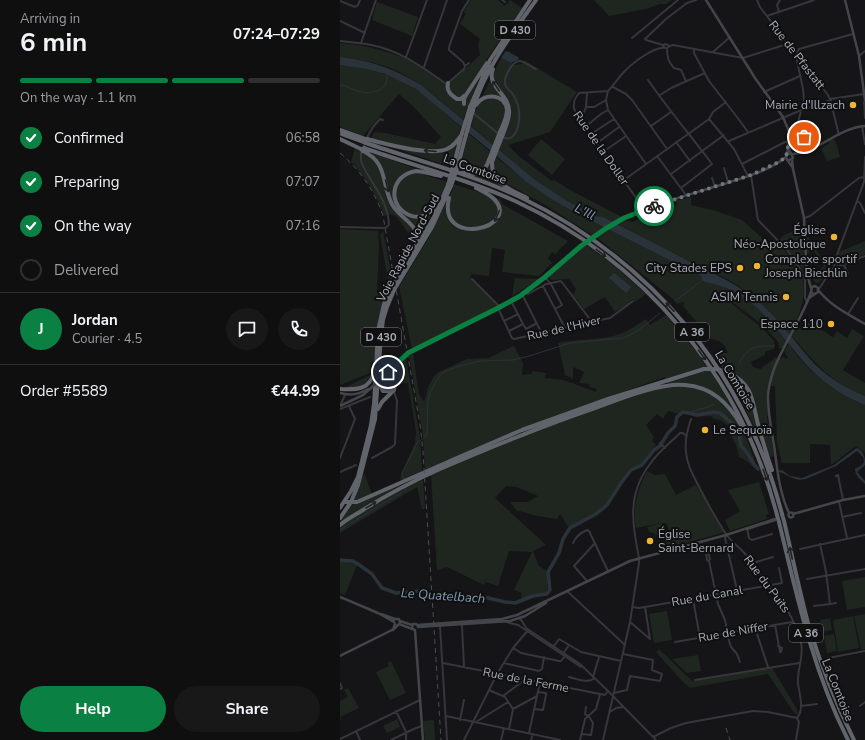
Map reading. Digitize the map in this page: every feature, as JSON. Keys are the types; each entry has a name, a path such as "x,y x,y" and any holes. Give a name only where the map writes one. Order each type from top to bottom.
{"highway":[{"name":"Voie Rapide Nord-Sud","path":"340,518 351,502 361,478 375,419 381,336 384,314 388,302 432,227 450,185 463,134 472,109 493,60 530,0"},
{"name":"Voie Rapide Nord-Sud","path":"493,60 536,0"},
{"path":"464,104 466,95 484,65 493,60"},
{"path":"417,159 465,173 474,174 484,171 491,161 509,117 509,107 506,99 495,87 492,79 491,72 493,60"},
{"path":"446,83 449,92 455,98 461,99 466,95"},
{"path":"472,109 483,98 492,96 501,99 507,112 502,133"},
{"path":"340,131 366,141 437,151 451,147 463,134"},
{"name":"La Comtoise","path":"340,139 363,149 504,196 558,223 595,248 643,287 680,327 704,358 732,402 757,453 767,481 809,642 825,687 848,740"},
{"name":"La Comtoise","path":"366,141 492,185 522,198 561,219 600,244 632,270 661,297 695,336 722,374 758,442 786,516 803,604 813,640 831,689 854,740"},
{"path":"363,149 380,165 393,205 416,232 417,242 408,261"},
{"path":"491,161 494,176 502,184 547,208 561,219"},
{"path":"450,185 436,208 430,213 422,216 415,217 407,214 400,209 395,199 395,190 398,182 410,172 421,171 455,179"},
{"path":"450,185 448,207 449,216 453,222 463,228 472,229 484,228 491,225 499,214 499,207 496,201 491,196 462,181"},
{"name":"Voie Rapide Nord-Sud","path":"340,508 358,477 371,425 374,404 379,326 384,304 392,287 434,217 450,185"},
{"path":"340,389 358,389 367,385 372,377 376,359"},
{"path":"375,419 382,402 393,389 400,360"},
{"path":"392,367 393,389"},
{"path":"392,367 397,370"},
{"path":"340,525 405,483 491,443 552,419 704,369 716,369 730,373 743,382 750,394 758,426 773,473 774,484"},
{"path":"382,377 390,376 393,380"},
{"path":"378,383 384,391 393,389"},
{"path":"344,502 357,502 503,442 610,402 672,385 686,385 702,388 718,397 728,406 742,425 750,444 757,453"}],"main road":[{"path":"706,0 764,92 783,117 791,141 787,158 793,169"},
{"path":"845,0 859,56 865,100"},
{"path":"787,158 793,158 798,154 818,146 851,129 863,127"},
{"path":"791,141 789,149 793,158 793,169 804,218 807,274 816,290"},
{"path":"340,407 363,395 408,353 499,308 524,293 581,246 624,218 749,176 787,158 791,154 798,154"},
{"path":"810,281 811,288 865,324"},
{"path":"816,290 808,300 772,375 768,396 769,414 777,468 785,504 786,516 792,517 793,514 843,500 865,496"},
{"path":"340,393 359,393 371,388"},
{"path":"340,598 378,613 396,623 415,627 440,624 502,622 518,617 587,581 639,558 726,535 777,519"},
{"path":"461,623 518,617"},
{"path":"340,656 396,628 398,618 400,621 415,627"},
{"path":"396,623 400,621"},
{"path":"415,627 422,740"}],"street":[{"path":"340,1 355,7 358,5 360,0"},
{"path":"361,44 376,0"},
{"path":"406,57 427,0"},
{"path":"424,67 447,0"},
{"path":"465,66 463,62 448,50 462,11 468,0"},
{"path":"632,38 678,0"},
{"path":"667,48 645,39 666,19 687,3 696,0"},
{"name":"Rue de Pfastatt","path":"757,0 787,44 797,52 830,99 839,135"},
{"path":"779,12 777,6 780,0"},
{"path":"767,16 814,0"},
{"path":"340,21 365,33"},
{"path":"791,141 804,100 796,56 798,49 854,34"},
{"path":"713,52 730,37"},
{"path":"340,41 386,49 406,57 424,67 446,83 469,63"},
{"path":"646,164 608,110 606,100 608,91 622,74 637,61 667,44 670,46 673,45 743,58 787,44"},
{"path":"667,48 667,56 670,64 674,68 681,70 686,81"},
{"path":"694,49 694,53 709,81 748,132"},
{"path":"859,56 865,51"},
{"path":"464,104 501,136 506,139 511,138 516,133 519,110 515,98 505,84 505,80 512,65 516,62 522,62 536,69"},
{"path":"659,96 686,81 705,73"},
{"path":"764,92 800,76"},
{"path":"648,80 712,164 681,188"},
{"path":"613,86 626,94 632,100 667,149"},
{"path":"579,119 586,107 587,93 608,91"},
{"name":"Rue de la Doller","path":"587,93 579,93 576,96 572,106 574,111 645,210"},
{"path":"728,141 783,117 830,99 864,94"},
{"path":"586,107 594,107 606,100"},
{"path":"865,100 863,108 865,118"},
{"path":"624,180 709,119 713,112 726,102"},
{"path":"585,127 608,110"},
{"path":"651,126 671,112"},
{"path":"340,227 388,228 389,224 385,207 378,190 360,158 367,137 373,127 380,119 383,120"},
{"path":"591,134 614,119"},
{"path":"709,119 724,135 736,152 749,176 758,220 788,251 801,270 805,280 804,298 808,300"},
{"path":"597,143 620,127"},
{"path":"863,127 865,144"},
{"path":"671,174 724,135"},
{"path":"603,152 626,136"},
{"path":"742,164 791,141 796,141 804,137"},
{"path":"676,142 690,160"},
{"path":"657,156 686,196"},
{"path":"834,268 834,263 864,182 865,157"},
{"path":"724,168 728,182"},
{"path":"804,218 810,216 859,178 864,177"},
{"path":"712,178 715,187"},
{"path":"857,201 860,203 865,213"},
{"path":"816,290 834,268 865,256"},
{"path":"844,265 848,274"},
{"path":"545,277 562,305 555,309"},
{"path":"472,279 499,308 509,331 523,324"},
{"path":"542,334 524,293 528,294 550,283 561,281 592,322"},
{"path":"543,286 565,328"},
{"path":"848,314 858,298"},
{"path":"511,301 526,329 537,323"},
{"name":"Rue de l'Hiver","path":"509,331 514,340 610,318 633,301"},
{"path":"504,321 518,314"},
{"path":"372,458 395,444 397,401 393,389"},
{"path":"345,394 340,407 349,406 370,397"},
{"path":"340,458 341,451 355,419 349,406"},
{"path":"691,419 685,444 688,466 726,535 725,538 737,591"},
{"path":"603,740 630,622 639,558 633,523 633,499 650,463 680,434 683,433 686,436"},
{"path":"661,444 665,448"},
{"path":"340,472 356,465"},
{"path":"836,476 838,475 843,500"},
{"path":"838,502 847,538"},
{"path":"842,517 861,513"},
{"path":"747,528 749,538 752,540 772,534"},
{"path":"573,543 581,533 587,530 589,531 608,571"},
{"name":"Rue du Puits","path":"726,535 734,545 747,555 767,586 779,598 791,616 801,643 798,678 801,706"},
{"path":"800,549 865,535"},
{"path":"587,581 574,566 595,543"},
{"path":"820,544 830,604"},
{"path":"753,563 773,557"},
{"path":"709,561 718,604 725,620 731,647 737,654 740,662"},
{"name":"Rue du Canal","path":"632,608 782,583 780,568"},
{"path":"807,579 865,569"},
{"path":"568,591 625,645"},
{"path":"693,599 700,638"},
{"path":"814,606 836,603"},
{"path":"630,622 650,639 645,607"},
{"path":"518,617 518,625"},
{"path":"518,617 522,621 527,631 554,646 564,655"},
{"path":"502,622 518,625 584,668 656,740"},
{"name":"Rue de Niffer","path":"674,642 792,622"},
{"path":"461,623 464,667"},
{"path":"440,624 447,740"},
{"path":"775,625 778,646"},
{"path":"755,628 768,667"},
{"path":"464,740 475,722 489,690 504,663 527,631"},
{"path":"554,646 559,639 581,652 621,661"},
{"path":"514,648 520,653 561,661 569,645"},
{"path":"828,658 865,651"},
{"path":"614,693 627,690 630,676 660,681 661,673 652,670 653,660 623,654"},
{"path":"594,678 599,656"},
{"path":"504,663 539,671 542,669 544,658"},
{"name":"Rue de la Ferme","path":"443,663 600,694"},
{"path":"695,680 800,663"},
{"path":"569,677 587,681 594,678"},
{"path":"503,696 526,679"},
{"path":"529,734 540,682"},
{"path":"340,683 342,688 340,689"},
{"path":"489,690 503,696 513,709 509,729"},
{"path":"580,740 588,716 596,709 600,694 605,694 608,691"},
{"path":"534,709 543,710 546,693 538,692"},
{"path":"513,709 537,696"},
{"path":"340,739 420,700"},
{"path":"460,720 464,700"},
{"path":"475,722 508,702"},
{"path":"860,706 865,702"},
{"path":"796,740 799,722 797,718 800,713 801,706 817,704"},
{"path":"582,734 591,735 593,723 586,714 586,707"},
{"path":"610,712 616,708 624,707"},
{"path":"396,711 406,732 406,740"},
{"path":"653,737 671,728 686,723 753,711 768,712 797,718"},
{"path":"446,716 533,734 548,739 560,740"},
{"path":"476,717 481,723"},
{"path":"391,740 422,726"},
{"path":"501,740 504,728"},
{"path":"356,731 360,740"},
{"path":"531,740 533,734"}],"shaded area":[{"path":"471,0 498,0 505,6 510,0 522,8 485,62 463,120 425,88 394,69 366,61 340,57 340,43 357,45 382,51 406,59 447,86 480,55 478,46 480,39 460,24 466,14 464,11"},
{"path":"594,0 672,0 667,4 660,4 646,9 609,16"},
{"path":"377,2 418,17 412,36 372,20"},
{"path":"501,58 515,65 522,64 524,60 577,92 550,132 508,145 520,157 552,181 554,180 622,217 613,222 603,217 598,217 569,202 534,179 471,126 475,111"},
{"path":"340,65 380,72 398,79 428,98 461,127 459,135 455,141 457,142 451,167 371,139 374,132 435,144 441,137 413,106 399,94 363,136 340,127"},
{"path":"469,134 525,181 574,212 701,276 702,281 723,286 738,293 746,299 768,319 787,340 783,348 779,348 779,343 763,325 732,302 732,304 761,327 775,342 773,343 775,344 775,348 765,352 765,355 751,362 753,367 761,369 775,357 780,359 783,357 787,359 788,357 784,352 789,343 803,362 822,380 844,395 865,405 865,453 856,446 831,465 830,445 810,444 810,463 782,463 777,443 775,386 768,386 767,416 774,456 770,457 761,429 755,400 749,387 739,375 722,368 717,361 717,357 723,353 728,353 725,346 719,341 711,339 683,306 684,302 677,304 673,299 600,240 547,206 493,176 499,184 505,188 474,176 474,172 459,169"},
{"path":"541,139 565,159 552,175 528,155"},
{"path":"833,139 837,145 840,157 827,161 821,148 829,144 829,142"},
{"path":"355,149 370,156 374,154 419,170 422,174 500,199 502,204 568,241 556,255 552,252 548,258 552,263 539,276 502,272 505,250 492,248 489,276 472,274 470,277 498,305 412,349 399,287 428,239 454,187 446,184 419,241 414,241 396,216 390,214 384,216 370,187 362,174 351,162"},
{"name":"Complexe sportif Joseph Biechlin","path":"691,197 691,205 716,211 742,220 773,248 777,244 779,245 800,270 804,287 803,301 790,334 762,304 736,284 618,224 626,221 633,222 645,215 647,212 673,202 675,205 677,204 675,201"},
{"path":"802,227 805,272 788,249 779,240 784,235"},
{"path":"340,229 378,231 379,246 377,292 384,290 388,281 380,235 383,231 393,282 379,318 374,362 371,362 370,373 340,385"},
{"path":"806,237 808,237 826,265 825,267 827,271 820,282 816,283 810,276 814,275 824,266 813,250 807,254"},
{"path":"865,241 865,254 837,266 835,265 839,252"},
{"path":"586,245 615,266 646,294 635,302 633,299 615,312 605,297 584,309 573,295 576,289 569,279 551,280 549,276"},
{"path":"515,278 539,279 512,296"},
{"path":"666,315 700,356 734,411 720,397 709,393 728,408 734,415 747,441 757,467 754,468 747,461 739,457 736,445 731,436 732,432 723,421 714,419 711,416 694,417 685,410 679,414 668,411 663,419 657,414 646,425 654,437 652,441 656,445 641,465 630,469 615,489 606,505 596,513 569,528 560,514 557,519 537,516 516,510 510,502 528,502 538,496 516,487 506,486 495,498 546,545 533,551 539,566 547,571 548,591 545,595 533,594 520,602 522,593 514,590 532,552 509,551 498,586 486,582 484,585 447,567 437,570 431,475 565,419 648,392 669,387 665,377 552,417 425,470 423,436 409,355 413,354 419,394 424,402 427,389 434,376 439,372 467,359 488,358 514,346 523,363 522,375 531,374 533,371 546,373 545,378 564,380 596,392 597,389 590,387 589,384 579,383 584,372 573,367 573,379 565,375 558,343 613,336 628,330 646,319 650,325"},
{"path":"807,322 810,322 833,337 837,331 847,338 852,329 864,336 843,370 865,383 865,396 842,385 824,371 792,336 798,327 803,330"},
{"path":"406,357 420,438 422,471 401,481 400,477 415,443 416,432 408,383 396,384 399,369"},
{"path":"723,371 739,380 748,391 763,447 740,397"},
{"path":"370,375 369,379 364,385 344,388"},
{"path":"647,471 655,475 665,474 676,495 696,485 723,531 722,533 657,551 660,545 672,535 666,523 636,528 635,520 635,505"},
{"path":"364,473 372,494 355,501 354,499"},
{"path":"423,479 425,509 422,509 417,487 340,533 340,526 391,494"},
{"path":"759,482 769,514 766,515 767,519 730,531 725,520 740,511 728,490"},
{"path":"402,483 340,523 340,520 352,504"},
{"path":"662,523 665,531 658,536 649,532 647,527"},
{"path":"340,562 350,562 357,565 345,595 340,593"},
{"path":"865,577 865,607 847,610 842,581"},
{"path":"667,611 672,640 654,643 649,614"},
{"path":"865,614 865,649 861,650 854,616"},
{"path":"853,616 859,648 838,652 833,620"},
{"path":"830,618 832,630 823,632 820,620"},
{"path":"834,634 837,651 827,653 824,636"},
{"path":"659,649 692,681 772,668 797,709 798,714 795,714 768,674 690,688 656,652"},
{"path":"698,655 701,671 687,673 672,659"},
{"path":"391,661 406,693 390,700 376,672 389,666 387,663"},
{"path":"348,688 359,708 340,717 340,701 348,697 344,690"},
{"path":"397,719 400,727 387,733 383,726"},
{"path":"434,720 435,740 425,740 423,721"}],"water":[{"path":"507,51 519,59 511,63 501,58"},
{"name":"L'Ill","path":"340,57 382,66 411,79 421,85 534,179 569,202 598,217 603,217 737,286 770,313 822,371 843,385 865,396 865,405 846,396 811,370 762,313 737,293 724,287 702,281 701,276 574,212 550,198 525,181 416,89 386,74 340,65"},
{"path":"614,273 631,287 626,293 609,278"},
{"path":"857,448 862,451 865,458 865,465 857,472 865,481 865,484 858,478 855,471 855,469 864,462 863,457 857,451 836,466 806,479 795,479 779,472 779,470 782,470 790,476 802,478 834,465"}],"waterway":[{"path":"340,85 362,92 378,91 384,86 387,73"},
{"path":"675,301 703,280"},
{"path":"404,479 402,473 417,443 424,438 427,433 428,401 430,392 440,375 446,371 480,361 513,360 570,343 623,338 636,332 660,313"},
{"path":"739,363 749,350 762,346 773,346"},
{"path":"690,413 714,404"},
{"name":"Le Quatelbach","path":"340,560 353,561 372,574 382,588 396,593 422,591 437,595 480,596 515,603 533,596 547,594 550,590 548,572 559,553 563,539 570,528 596,514 607,505 631,470 642,465 654,450 660,446 668,433 675,426 677,417 683,412 698,415 713,412 720,413 734,425 739,433 741,446 758,469"},
{"path":"340,530 404,491 406,486"}],"railway":[{"path":"340,153 354,166 366,182 376,198 383,216 420,424 441,740"},
{"path":"726,728 730,740"}],"way so far":[{"path":"654,206 756,173 786,157 789,141 796,141 804,137"}],"place":[{"name":"Mairie d'Illzach","path":"853,105"},
{"name":"Église Néo-Apostolique","path":"834,237"},
{"name":"Complexe sportif Joseph Biechlin","path":"757,266"},
{"name":"City Stades EPS","path":"740,268"},
{"name":"ASIM Tennis","path":"786,297"},
{"name":"Espace 110","path":"831,324"},
{"name":"Le Sequoïa","path":"705,430"},
{"name":"Église Saint-Bernard","path":"650,541"}],"route":[{"path":"388,372 408,353 520,296 581,246 605,229 624,218 654,206"}]}
